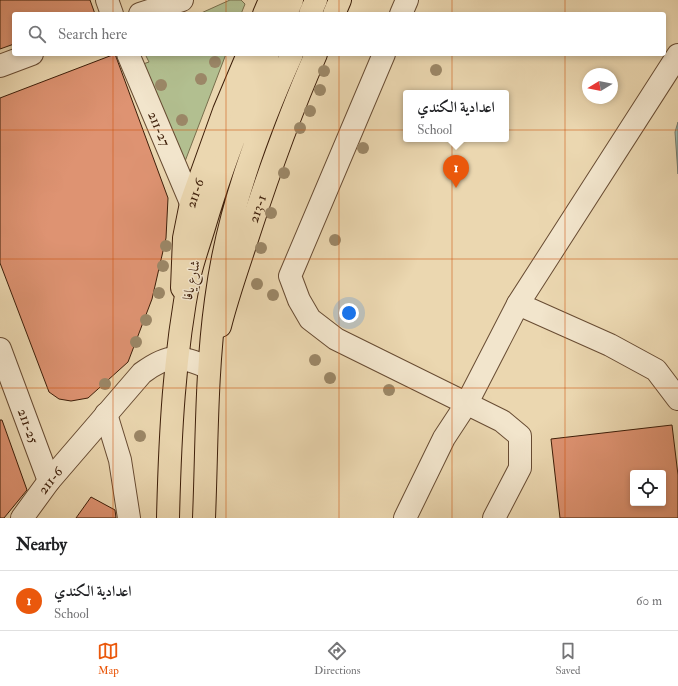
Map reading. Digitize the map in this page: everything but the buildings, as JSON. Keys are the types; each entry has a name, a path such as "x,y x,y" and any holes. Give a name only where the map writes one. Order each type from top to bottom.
{"main road":[{"path":"265,12 270,0"},
{"path":"287,12 292,0"},
{"path":"311,12 316,0"},
{"path":"335,12 340,0"},
{"name":"211-6","path":"178,348 184,238 191,203 224,111 247,56"},
{"name":"شارع يافا","path":"168,518 172,414 178,348 190,273 216,188 246,106 267,56"},
{"name":"شارع يافا","path":"204,518 209,368 216,300 228,235 249,163 271,102 291,56"},
{"name":"213-1","path":"209,368 232,280 295,103 315,56"}],"street":[{"path":"107,0 111,12"},
{"path":"146,12 182,0"},
{"path":"402,12 407,0"},
{"path":"405,518 444,438 467,403 518,304 678,55"},
{"path":"0,66 27,56"},
{"name":"211-27","path":"129,56 191,203"},
{"path":"383,56 290,276 299,300 310,319 336,339 502,421 520,436 520,468 494,518"},
{"path":"518,304 610,345 656,370 678,398"},
{"path":"178,348 184,357 209,368"},
{"name":"211-6","path":"22,518 49,481 142,373 178,348"},
{"name":"211-25","path":"0,349 49,481"},
{"path":"106,414 120,460 129,518"}],"green space":[{"path":"230,0 241,0 245,4 242,12 203,12"},
{"path":"146,56 225,56 184,164 143,64 149,62"}],"water":[{"path":"678,122 678,174 675,132"}],"place":[{"name":"اعدادية الكندي","path":"456,188"}]}
